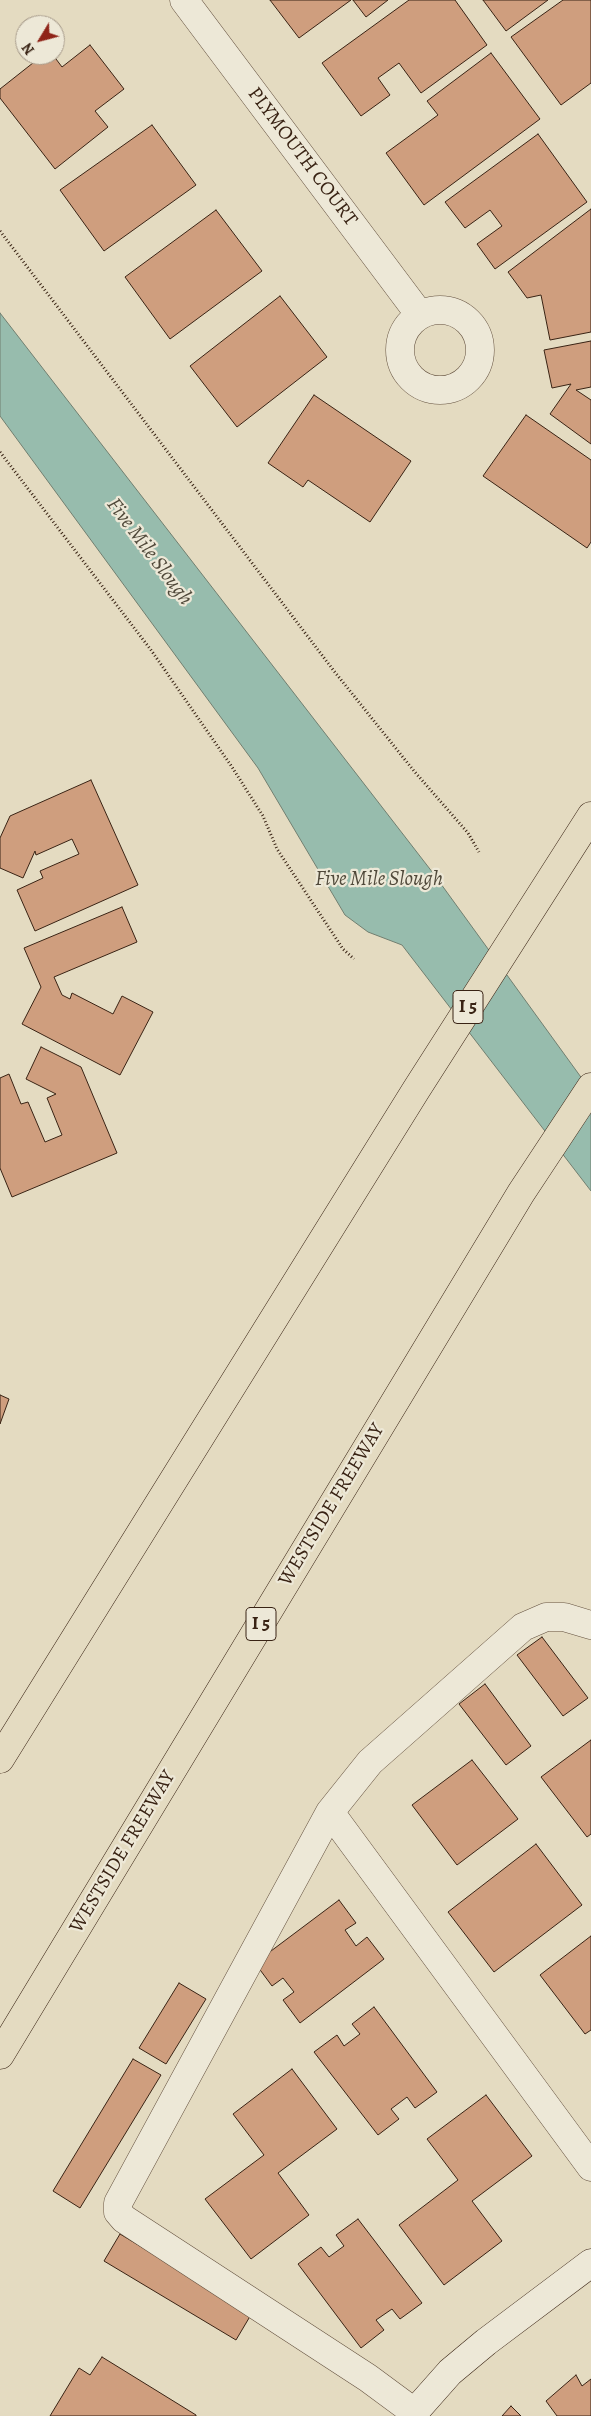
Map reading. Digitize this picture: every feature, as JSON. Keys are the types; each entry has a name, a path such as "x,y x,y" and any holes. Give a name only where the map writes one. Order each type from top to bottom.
{"highway":[{"name":"I 5","path":"0,1759 416,1090 591,816"},
{"name":"WESTSIDE FREEWAY","path":"0,2055 521,1193 591,1087"}],"street":[{"name":"PLYMOUTH COURT","path":"184,0 420,315"},
{"path":"591,1625 564,1617 546,1617 523,1627 370,1762 330,1812 118,2204 118,2212 124,2219 368,2378 412,2414 450,2372 591,2262"},
{"path":"330,1812 591,2167"}],"path":[{"path":"0,231 334,671 468,833 479,852"},
{"path":"0,452 151,650 232,767 263,816 278,849 343,949 354,959"}],"water":[{"name":"Five Mile Slough","path":"0,313 433,873 591,1091 591,1191 402,945 368,932 345,915 258,768 0,416"}],"building":[{"path":"270,0 351,0 299,38"},
{"path":"353,0 388,0 366,17"},
{"path":"409,0 455,0 487,45 421,93 399,63 378,78 390,95 361,116 322,63"},
{"path":"483,0 548,0 506,31"},
{"path":"563,0 591,0 591,83 561,105 511,37"},
{"path":"90,45 124,89 95,111 108,127 55,169 0,98 0,89 30,65 60,65 62,67"},
{"path":"491,53 540,119 424,205 386,153 438,115 427,101"},
{"path":"152,125 196,185 104,251 60,190"},
{"path":"538,134 587,202 495,269 477,244 502,226 490,210 465,228 445,202"},
{"path":"591,209 591,332 550,340 541,295 527,298 508,272"},
{"path":"216,210 262,271 170,339 125,277"},
{"path":"280,296 327,357 237,427 190,366"},
{"path":"591,341 591,387 576,390 591,400 591,444 550,414 571,384 552,388 544,350"},
{"path":"314,395 411,461 370,522 308,480 303,487 268,463"},
{"path":"526,415 591,460 591,542 587,548 483,476"},
{"path":"91,780 138,885 35,931 17,890 43,878 40,871 79,854 72,839 36,855 35,851 23,878 0,868 0,838 10,816"},
{"path":"122,907 137,942 54,977 62,995 70,999 72,993 113,1014 122,996 153,1012 120,1075 22,1024 41,987 24,948"},
{"path":"41,1047 81,1067 117,1153 12,1197 0,1168 0,1078 9,1074 21,1104 28,1102 45,1142 62,1135 47,1098 56,1094 26,1079"},
{"path":"0,1395 9,1399 0,1424"},
{"path":"542,1637 588,1698 563,1716 517,1655"},
{"path":"485,1684 531,1746 506,1765 459,1704"},
{"path":"591,1740 591,1834 587,1837 541,1777"},
{"path":"472,1760 518,1819 457,1865 412,1805"},
{"path":"536,1844 582,1905 494,1972 448,1912"},
{"path":"339,1900 356,1923 345,1930 356,1946 367,1937 384,1959 300,2023 283,2000 294,1992 283,1978 272,1986 255,1963"},
{"path":"591,1936 591,2030 585,2034 540,1975"},
{"path":"179,1983 206,1999 166,2064 139,2048"},
{"path":"374,2007 437,2092 415,2108 407,2097 391,2109 399,2119 378,2135 314,2052 337,2035 344,2046 360,2034 352,2024"},
{"path":"133,2059 161,2075 80,2208 53,2191"},
{"path":"292,2069 337,2129 278,2173 309,2215 251,2259 205,2199 264,2155 233,2114"},
{"path":"486,2095 532,2156 472,2201 502,2241 444,2285 399,2225 458,2180 427,2139"},
{"path":"358,2219 422,2303 400,2319 392,2309 376,2320 384,2330 361,2348 298,2264 321,2247 329,2257 344,2246 336,2235"},
{"path":"120,2234 252,2313 236,2340 104,2261"},
{"path":"102,2357 196,2416 50,2416 79,2368 90,2375"},
{"path":"576,2375 582,2386 591,2379 591,2416 557,2416 546,2401"},
{"path":"511,2406 521,2416 502,2416"}]}
